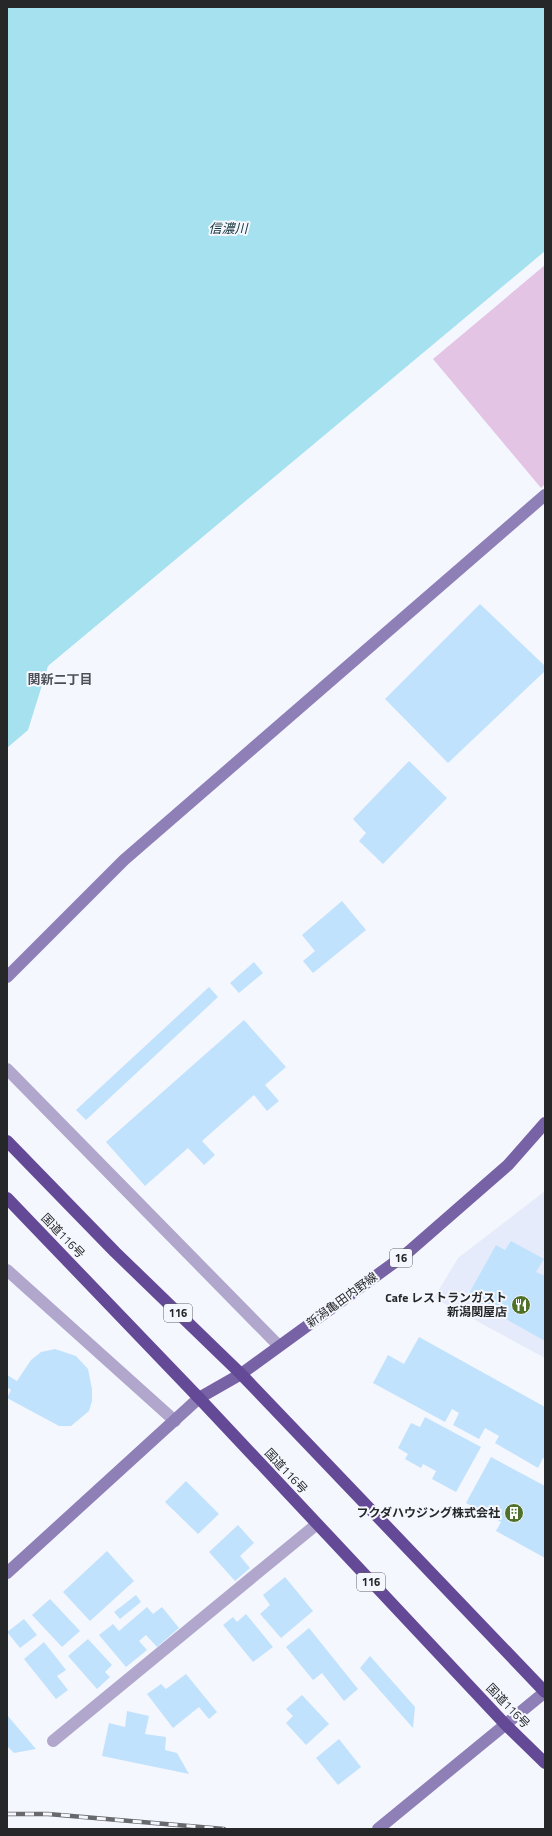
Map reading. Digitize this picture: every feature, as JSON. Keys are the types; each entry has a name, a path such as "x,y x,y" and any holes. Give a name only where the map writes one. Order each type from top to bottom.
{"highway":[{"name":"116","path":"7,1141 115,1252 241,1374 545,1692"},
{"name":"国道116号","path":"7,1198 199,1398 505,1724 545,1763"}],"main road":[{"name":"新潟亀田内野線","path":"199,1398 241,1374 406,1254 508,1165 545,1123"}],"street":[{"path":"7,977 124,860 545,495"},
{"path":"7,1069 279,1346"},
{"path":"7,1270 175,1421"},
{"path":"7,1573 199,1398"},
{"path":"53,1741 317,1524"},
{"path":"378,1829 545,1692"}],"shaded area":[{"path":"545,265 545,484 541,488 433,359"},
{"path":"545,1191 545,1358 434,1298 458,1258"}],"water":[{"name":"信濃川","path":"7,7 545,7 545,251 48,666 28,730 7,748"}],"building":[{"path":"480,604 545,666 545,671 448,763 385,699"},
{"path":"409,761 447,798 383,864 359,841 366,833 353,819"},
{"path":"342,901 366,930 313,973 303,961 315,951 302,935"},
{"path":"254,962 263,973 239,993 230,983"},
{"path":"209,987 218,997 86,1120 76,1110"},
{"path":"244,1020 286,1067 265,1085 279,1101 267,1111 254,1095 202,1141 215,1155 204,1165 188,1148 145,1186 106,1142"},
{"path":"511,1241 544,1259 536,1272 545,1276 545,1341 467,1297 496,1245 505,1250"},
{"path":"419,1337 545,1407 545,1459 543,1458 538,1468 495,1443 499,1436 485,1428 479,1439 453,1425 459,1413 452,1409 445,1422 373,1383 388,1355 404,1364"},
{"path":"55,1349 76,1356 88,1369 92,1389 92,1401 89,1411 71,1426 59,1426 7,1398 11,1390 7,1387 7,1375 17,1381 31,1360 41,1352"},
{"path":"425,1417 481,1447 456,1492 432,1479 436,1471 423,1464 421,1468 405,1459 408,1454 398,1448 411,1423 420,1427"},
{"name":"フクダハウジング株式会社","path":"491,1457 545,1486 545,1558 496,1531 501,1522 466,1503"},
{"path":"186,1481 219,1514 198,1534 165,1502"},
{"path":"238,1525 254,1543 240,1556 250,1568 235,1581 209,1552"},
{"path":"107,1551 134,1581 90,1621 63,1592"},
{"path":"285,1577 313,1611 281,1638 260,1614 270,1605 263,1595"},
{"path":"136,1595 141,1602 120,1619 114,1612"},
{"path":"50,1599 80,1631 62,1647 32,1615"},
{"path":"147,1607 153,1614 162,1607 179,1628 157,1647 146,1635 139,1641 147,1650 126,1667 99,1635 113,1624 119,1631"},
{"path":"246,1614 273,1647 253,1662 223,1625 233,1617 237,1622"},
{"path":"24,1619 37,1635 20,1648 7,1632"},
{"path":"309,1628 358,1689 344,1701 322,1673 313,1680 286,1647"},
{"path":"88,1639 112,1665 105,1672 110,1677 97,1689 68,1656"},
{"path":"44,1642 66,1670 57,1676 68,1690 56,1699 24,1659"},
{"path":"370,1656 415,1707 413,1728 360,1668"},
{"path":"186,1674 217,1712 209,1719 199,1707 173,1728 147,1694 161,1684 166,1689"},
{"path":"302,1695 329,1724 306,1745 286,1723 293,1716 286,1709"},
{"path":"127,1711 149,1716 145,1734 166,1737 165,1750 177,1753 189,1774 102,1756 109,1723 125,1727"},
{"path":"7,1715 36,1749 14,1753 7,1746"},
{"path":"339,1739 361,1767 338,1785 316,1758"}],"railway":[{"path":"7,1814 48,1814 224,1829"}],"place":[{"name":"Cafe レストランガスト 新潟関屋店","path":"521,1305"},
{"name":"フクダハウジング株式会社","path":"514,1513"}],"district":[{"name":"関新二丁目","path":"60,679"}]}
